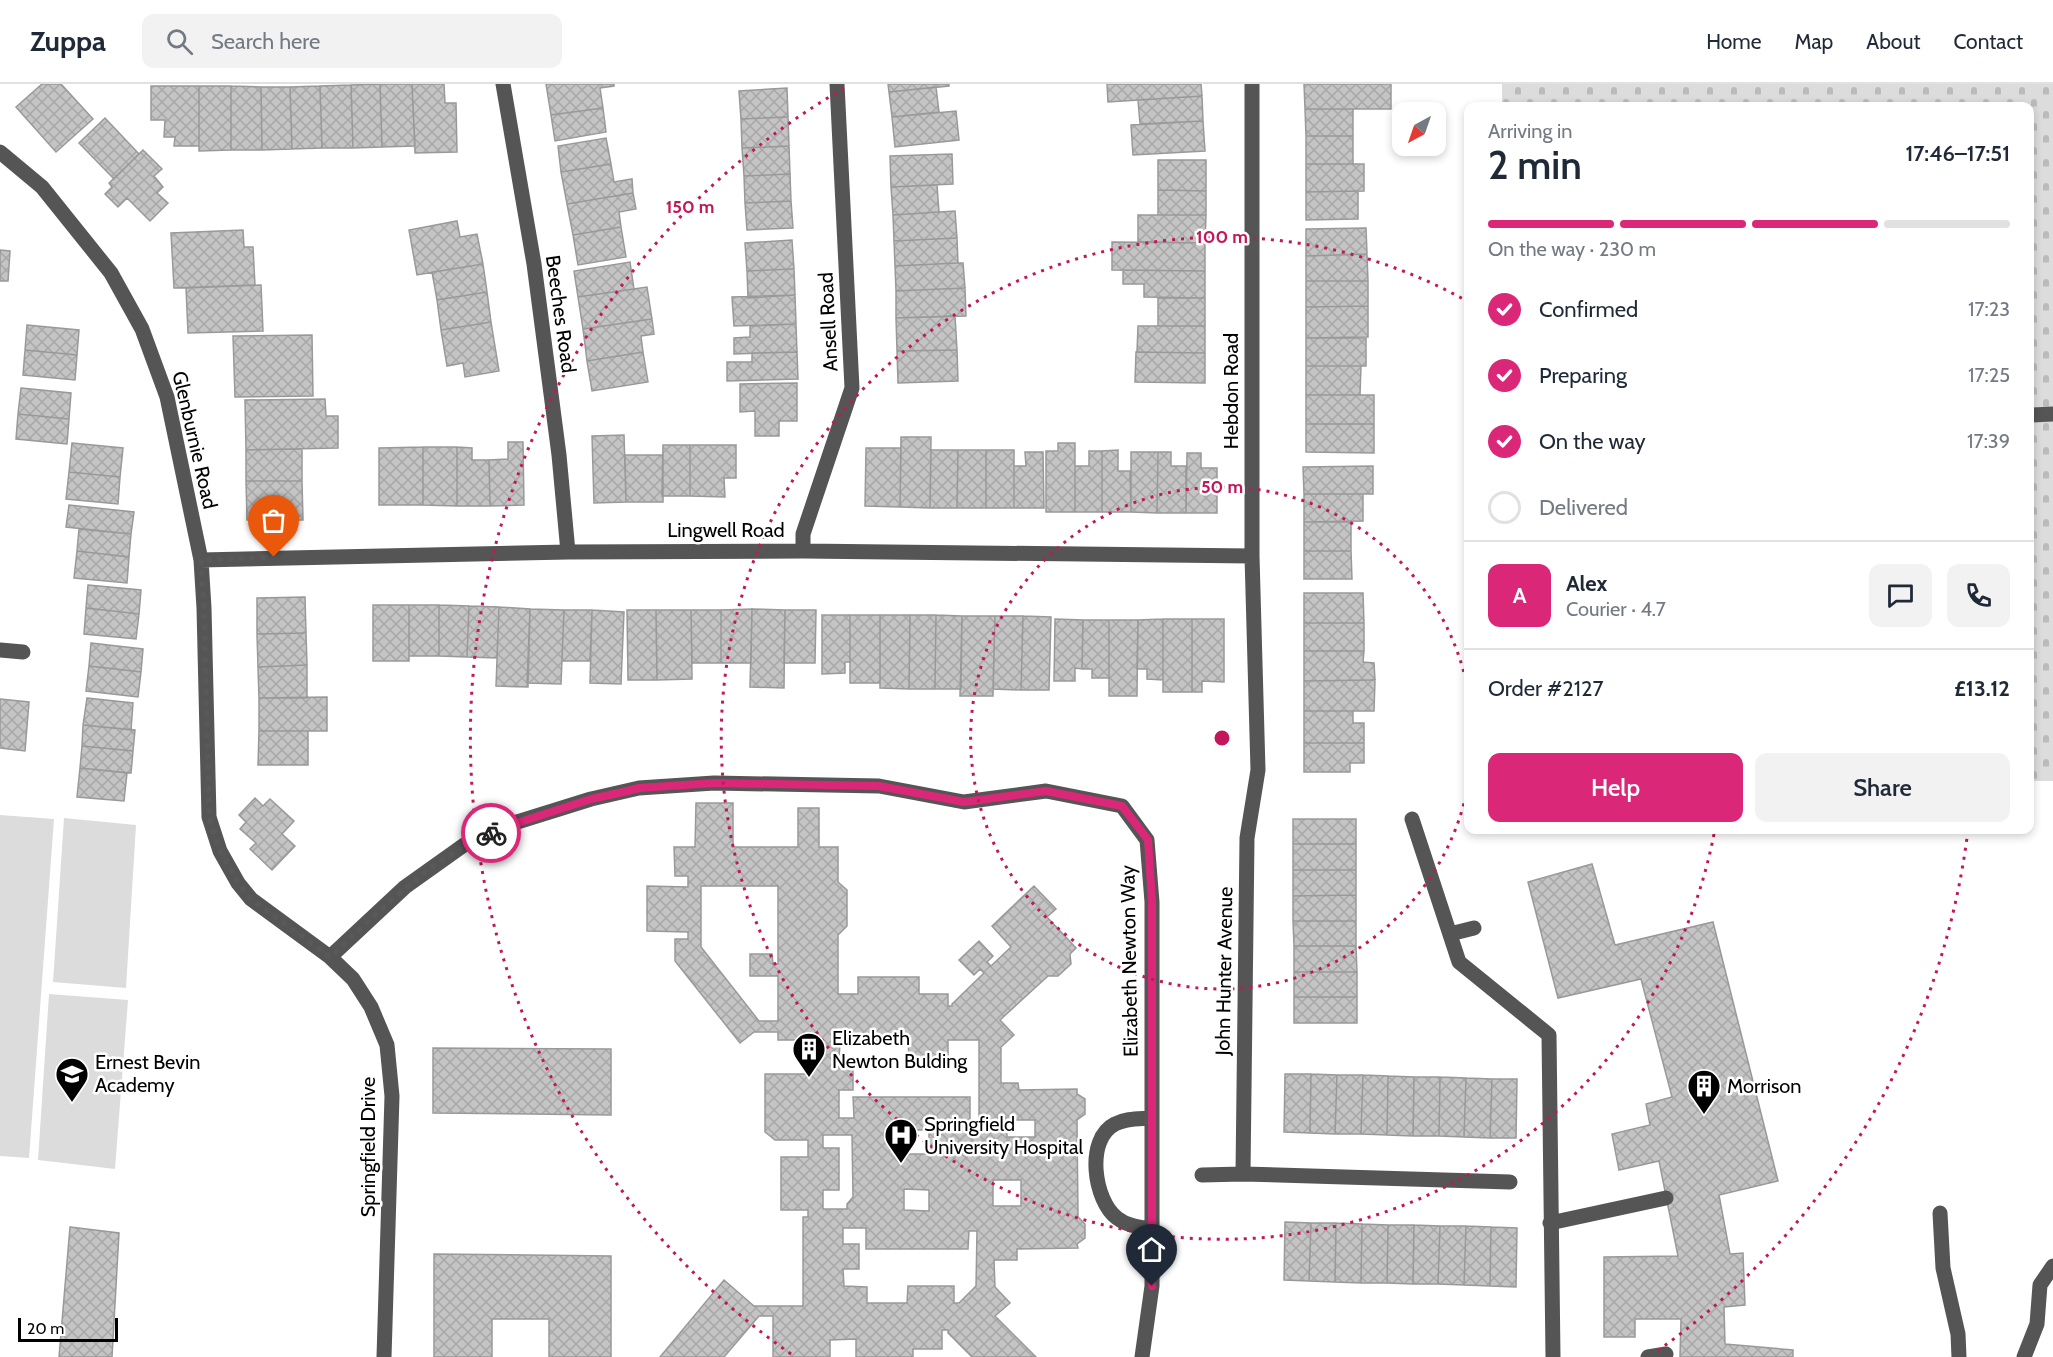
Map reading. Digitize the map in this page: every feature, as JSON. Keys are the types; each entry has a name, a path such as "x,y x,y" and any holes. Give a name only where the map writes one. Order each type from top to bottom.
{"street":[{"name":"Beeches Road","path":"503,84 534,264 559,455 568,552"},
{"name":"Ansell Road","path":"803,550 803,534 852,388 837,84"},
{"name":"Hebdon Road","path":"1252,84 1252,556 1258,770"},
{"name":"Glenburnie Road","path":"0,152 42,187 111,273 142,329 167,397 201,560 207,756"},
{"path":"2034,416 2053,414"},
{"name":"Lingwell Road","path":"201,560 568,552 803,550 1252,556"},
{"path":"0,650 23,652"},
{"name":"Springfield Drive","path":"207,756 209,817 220,851 238,883 267,913 330,957 353,979 371,1007 387,1045 393,1096 384,1357"},
{"name":"John Hunter Avenue","path":"1243,1174 1246,838 1258,770"},
{"name":"Elizabeth Newton Way","path":"330,957 405,887 464,845 514,824 601,796 639,788 714,783 879,786 964,802 1046,791 1122,806 1148,840 1152,902 1152,1286 1142,1357"},
{"path":"1412,819 1459,962 1549,1035 1553,1357"},
{"path":"1450,934 1474,928"},
{"path":"1151,1118 1125,1120 1113,1125 1104,1135 1098,1148 1095,1168 1101,1197 1105,1206 1116,1218 1128,1225 1152,1229"},
{"path":"1202,1175 1243,1174 1510,1182"},
{"path":"1550,1223 1666,1198"},
{"path":"1940,1214 1943,1268 1958,1334 1959,1357"},
{"path":"2024,1357 2037,1324 2040,1285 2053,1266"},
{"path":"1648,1357 1666,1354"}],"green space":[{"path":"1502,84 2053,84 2053,781 2034,781 2034,102 1502,102"},
{"path":"0,815 54,819 29,1158 0,1156"},
{"path":"64,818 136,825 126,988 53,982"},
{"path":"49,994 128,1000 115,1169 38,1160"}],"building":[{"path":"42,84 61,84 93,119 56,152 16,107"},
{"path":"380,84 412,84 415,146 382,147"},
{"path":"380,84 382,147 353,148 351,85"},
{"path":"412,84 444,84 445,103 456,103 457,152 415,153"},
{"path":"546,84 614,84 614,86 600,88 603,108 551,115"},
{"path":"888,84 949,84 949,86 889,92"},
{"path":"1107,84 1201,84 1202,96 1108,102"},
{"path":"1304,84 1391,84 1391,109 1305,109"},
{"path":"351,85 353,148 322,148 320,86"},
{"path":"151,86 199,86 199,146 174,146 175,137 164,137 165,120 151,120"},
{"path":"199,86 231,86 231,150 199,151"},
{"path":"231,86 261,87 262,150 231,150"},
{"path":"320,86 322,148 292,149 290,87"},
{"path":"261,87 290,87 292,149 262,150"},
{"path":"936,87 939,112 892,117 889,92"},
{"path":"787,88 788,117 741,119 739,91"},
{"path":"1202,96 1203,121 1140,124 1138,100"},
{"path":"603,108 606,132 555,141 551,115"},
{"path":"1305,109 1353,109 1353,136 1306,136"},
{"path":"956,111 959,140 895,147 892,117"},
{"path":"788,117 789,146 742,148 741,119"},
{"path":"105,118 139,154 114,179 79,143"},
{"path":"1203,121 1205,151 1133,155 1131,125"},
{"path":"1306,136 1353,136 1353,164 1306,164"},
{"path":"606,138 611,164 561,172 558,146"},
{"path":"789,146 790,174 744,176 742,148"},
{"path":"143,150 162,169 154,176 163,187 157,193 168,203 150,221 127,198 118,207 105,194 112,187 109,183"},
{"path":"952,154 953,184 891,187 890,156"},
{"path":"1158,160 1206,160 1206,191 1158,190"},
{"path":"611,164 614,182 632,179 633,193 567,204 561,172"},
{"path":"1306,164 1364,164 1364,191 1306,192"},
{"path":"790,174 791,201 745,203 744,176"},
{"path":"937,185 939,212 893,215 891,187"},
{"path":"1158,190 1206,191 1206,215 1158,215"},
{"path":"1358,191 1358,219 1306,220 1306,192"},
{"path":"633,193 636,209 619,212 621,227 573,235 567,204"},
{"path":"791,201 793,228 747,230 745,203"},
{"path":"955,211 957,238 894,241 893,215"},
{"path":"1138,215 1206,215 1205,243 1138,242"},
{"path":"457,221 460,237 477,234 483,264 417,275 409,230"},
{"path":"621,227 626,257 578,265 573,235"},
{"path":"1366,228 1367,254 1306,256 1306,229"},
{"path":"243,230 244,247 253,247 255,285 174,288 171,233"},
{"path":"957,238 958,263 895,266 894,241"},
{"path":"792,240 794,269 747,271 745,243"},
{"path":"1112,242 1205,243 1205,271 1112,270"},
{"path":"0,250 10,251 8,281 0,281"},
{"path":"1367,254 1368,281 1306,281 1306,256"},
{"path":"630,262 634,289 578,297 574,271"},
{"path":"963,263 965,288 896,291 895,266"},
{"path":"483,264 487,292 437,300 432,272"},
{"path":"794,269 795,295 748,298 747,271"},
{"path":"1123,270 1205,271 1205,298 1144,297 1144,284 1123,284"},
{"path":"1306,281 1368,281 1368,306 1306,307"},
{"path":"261,285 263,331 188,333 186,288"},
{"path":"647,287 652,319 583,329 578,297"},
{"path":"965,288 966,316 896,318 896,291"},
{"path":"487,292 491,322 441,330 437,300"},
{"path":"795,295 796,324 734,326 732,297"},
{"path":"1158,298 1205,298 1205,326 1158,326"},
{"path":"1368,306 1368,337 1306,338 1306,307"},
{"path":"955,316 957,350 897,351 896,318"},
{"path":"652,319 654,334 641,336 643,352 587,361 583,329"},
{"path":"491,322 499,371 465,377 463,363 447,366 441,330"},
{"path":"796,324 797,352 734,354 734,338 750,337 750,326"},
{"path":"27,325 79,330 77,355 25,350"},
{"path":"1138,326 1205,326 1205,353 1137,352"},
{"path":"312,335 313,396 235,397 233,336"},
{"path":"1306,338 1366,338 1366,366 1306,366"},
{"path":"25,350 77,355 75,380 23,375"},
{"path":"957,350 958,381 898,383 897,351"},
{"path":"643,352 648,382 592,391 587,361"},
{"path":"797,352 798,379 727,381 727,362 752,362 752,353"},
{"path":"1136,352 1205,353 1205,383 1135,382"},
{"path":"1306,366 1361,366 1360,395 1306,395"},
{"path":"797,383 797,421 779,421 779,436 755,436 755,411 740,412 740,384"},
{"path":"21,388 71,393 69,419 18,414"},
{"path":"1306,395 1374,395 1374,424 1306,424"},
{"path":"325,399 326,416 338,416 338,448 246,450 245,400"},
{"path":"18,414 69,419 67,444 16,439"},
{"path":"1306,424 1374,424 1374,453 1306,452"},
{"path":"624,435 626,502 594,503 592,436"},
{"path":"901,437 931,437 930,508 900,507"},
{"path":"508,442 523,442 524,505 490,506 489,460 508,459"},
{"path":"72,443 123,448 120,477 69,472"},
{"path":"1058,443 1075,443 1075,512 1046,512 1046,451 1058,451"},
{"path":"663,445 690,445 690,496 662,496"},
{"path":"690,445 736,445 736,478 724,478 725,497 690,496"},
{"path":"423,447 423,505 379,505 379,448"},
{"path":"423,447 457,447 457,506 423,505"},
{"path":"457,447 472,448 472,460 489,460 490,506 457,506"},
{"path":"866,448 901,448 900,507 865,506"},
{"path":"302,449 302,481 246,481 246,450"},
{"path":"931,450 958,450 957,508 930,508"},
{"path":"958,450 986,450 986,508 957,508"},
{"path":"986,450 1014,450 1014,508 986,508"},
{"path":"1118,450 1118,471 1130,471 1131,512 1102,512 1102,451"},
{"path":"1089,451 1102,451 1102,512 1075,512 1075,466 1089,466"},
{"path":"1025,452 1043,452 1044,508 1014,508 1014,466 1026,466"},
{"path":"1131,452 1158,452 1157,513 1131,512"},
{"path":"1158,452 1171,452 1171,466 1186,466 1186,513 1157,513"},
{"path":"1187,453 1201,453 1201,468 1217,468 1217,513 1186,513"},
{"path":"625,455 663,455 663,502 626,502"},
{"path":"1373,466 1373,494 1304,494 1303,467"},
{"path":"69,472 120,477 118,504 66,499"},
{"path":"246,481 302,481 303,520 247,520"},
{"path":"1304,494 1363,494 1363,521 1304,522"},
{"path":"69,505 134,512 131,534 66,527"},
{"path":"1304,522 1351,522 1351,551 1304,551"},
{"path":"79,529 131,534 129,557 77,551"},
{"path":"77,551 129,557 127,583 74,578"},
{"path":"1304,551 1351,551 1352,579 1304,579"},
{"path":"88,585 141,590 139,614 86,608"},
{"path":"1304,593 1363,593 1364,623 1304,623"},
{"path":"305,597 306,633 257,634 257,598"},
{"path":"373,605 409,605 409,661 373,661"},
{"path":"409,605 439,605 439,656 409,656"},
{"path":"439,605 469,606 467,657 439,656"},
{"path":"469,606 499,607 497,658 467,657"},
{"path":"499,607 530,609 528,687 496,686"},
{"path":"86,608 139,614 136,639 84,634"},
{"path":"530,609 564,610 561,684 527,683"},
{"path":"752,609 785,610 784,688 750,687"},
{"path":"752,609 751,663 721,663 721,610"},
{"path":"564,610 592,610 590,661 562,661"},
{"path":"592,610 624,612 621,684 590,683"},
{"path":"627,610 656,610 657,680 628,680"},
{"path":"656,610 691,610 692,679 657,680"},
{"path":"691,610 721,610 721,663 692,663"},
{"path":"785,610 816,610 815,663 784,663"},
{"path":"822,615 850,615 850,662 845,662 845,673 822,674"},
{"path":"850,615 880,615 880,683 850,683"},
{"path":"880,615 910,615 909,689 880,688"},
{"path":"910,615 936,615 935,689 909,689"},
{"path":"936,615 962,616 961,689 935,689"},
{"path":"962,616 995,616 993,696 960,696"},
{"path":"995,616 1023,616 1021,690 993,689"},
{"path":"1023,616 1051,617 1049,690 1021,690"},
{"path":"1055,619 1083,620 1082,669 1075,668 1075,681 1054,681"},
{"path":"1163,619 1192,619 1192,692 1163,692"},
{"path":"1163,619 1163,680 1147,679 1147,669 1137,669 1138,620"},
{"path":"1192,619 1224,619 1224,682 1202,681 1202,692 1192,692"},
{"path":"1083,620 1109,620 1109,678 1092,678 1092,669 1082,669"},
{"path":"1109,620 1138,620 1137,696 1109,696"},
{"path":"1304,623 1364,623 1364,651 1304,651"},
{"path":"306,633 307,665 258,667 257,634"},
{"path":"91,643 143,649 141,672 89,666"},
{"path":"1304,651 1364,651 1363,662 1374,663 1375,680 1304,681"},
{"path":"307,665 307,698 259,698 258,667"},
{"path":"89,666 141,672 138,697 86,691"},
{"path":"1375,680 1374,711 1304,711 1304,681"},
{"path":"327,697 327,731 259,731 259,698"},
{"path":"87,698 133,703 131,730 83,725"},
{"path":"0,699 29,702 25,751 0,748"},
{"path":"1304,711 1353,711 1353,723 1364,723 1364,743 1304,743"},
{"path":"83,725 135,730 133,751 82,746"},
{"path":"259,731 308,731 308,765 258,765"},
{"path":"1304,743 1364,743 1364,763 1350,763 1350,772 1304,772"},
{"path":"82,746 133,751 131,773 80,768"},
{"path":"80,768 127,773 124,801 77,797"},
{"path":"255,798 263,806 270,799 294,821 282,834 295,846 272,870 250,849 256,843 240,829 246,822 239,815"},
{"name":"Elizabeth Newton Bulding","path":"696,803 733,803 733,847 798,847 798,808 819,808 819,847 838,847 838,882 847,890 847,926 838,935 838,994 858,994 858,977 919,977 919,994 948,994 948,1006 952,1006 984,973 980,969 974,975 959,960 979,941 993,956 987,962 991,966 1011,947 992,926 1034,886 1056,909 1047,917 1076,948 1070,954 1071,964 1058,976 1048,976 1000,1020 1014,1035 1001,1047 1001,1083 1018,1083 1019,1090 1077,1089 1077,1094 1085,1099 1085,1114 1077,1120 1078,1217 1085,1224 1085,1238 1077,1244 1078,1248 1017,1249 1017,1260 994,1260 995,1287 1010,1303 995,1316 1036,1357 972,1357 948,1333 948,1330 942,1330 942,1349 913,1349 913,1357 856,1357 856,1339 830,1340 830,1357 773,1357 773,1316 759,1316 724,1357 660,1357 724,1280 754,1306 803,1306 803,1217 808,1217 808,1210 781,1210 781,1157 808,1157 808,1140 775,1140 765,1132 765,1074 808,1074 808,1040 778,1040 778,1032 754,1032 740,1043 675,961 675,939 688,939 688,932 647,931 647,886 688,887 688,876 675,876 674,847 695,847","holes":["701,886 778,886 778,964 773,964 772,954 750,954 750,976 778,976 778,1021 759,1021 701,947","840,1040 908,1041 909,1057 948,1057 948,1040 979,1040 979,1127 970,1127 970,1097 853,1097 854,1118 839,1118 839,1090 853,1090 853,1065 839,1065","1007,1120 1035,1120 1035,1137 1007,1137","904,1130 929,1130 929,1154 904,1154","823,1135 852,1135 853,1197 847,1204 847,1209 823,1209 823,1190 839,1190 839,1148 823,1148","993,1180 1021,1180 1021,1206 993,1206","904,1189 929,1190 929,1211 904,1210","843,1228 866,1228 866,1249 968,1249 969,1231 977,1231 976,1286 959,1303 954,1303 954,1286 908,1286 907,1303 867,1303 867,1287 844,1286 843,1269 859,1269 859,1244 843,1244"]},
{"path":"1293,819 1356,819 1356,844 1293,844"},
{"path":"1293,844 1356,844 1356,870 1293,870"},
{"name":"Morrison","path":"1592,864 1615,945 1713,922 1778,1181 1719,1195 1730,1254 1743,1253 1745,1305 1724,1307 1725,1344 1793,1350 1793,1357 1680,1357 1681,1319 1635,1319 1635,1337 1604,1337 1604,1257 1678,1256 1659,1161 1619,1170 1612,1134 1650,1125 1646,1104 1672,1097 1641,979 1558,998 1528,882"},
{"path":"1293,870 1356,870 1356,895 1293,896"},
{"path":"1356,895 1356,921 1293,921 1293,896"},
{"path":"1293,921 1356,921 1356,946 1294,946"},
{"path":"1294,946 1356,946 1357,972 1294,972"},
{"path":"1294,972 1357,972 1357,997 1294,997"},
{"path":"1294,997 1357,997 1357,1023 1294,1023"},
{"path":"433,1048 611,1049 611,1115 433,1113"},
{"path":"1285,1074 1311,1074 1310,1133 1284,1132"},
{"path":"1311,1074 1337,1075 1335,1134 1310,1133"},
{"path":"1337,1075 1363,1075 1361,1134 1335,1134"},
{"path":"1363,1075 1388,1076 1387,1135 1361,1134"},
{"path":"1388,1076 1414,1077 1413,1136 1387,1135"},
{"path":"1414,1077 1440,1077 1439,1136 1413,1136"},
{"path":"1440,1077 1466,1078 1464,1137 1439,1136"},
{"path":"1466,1078 1492,1079 1490,1138 1464,1137"},
{"path":"1492,1079 1517,1079 1516,1138 1490,1138"},
{"path":"1285,1222 1311,1223 1309,1281 1284,1280"},
{"path":"1311,1223 1336,1223 1335,1282 1309,1281"},
{"path":"1336,1223 1362,1224 1361,1283 1335,1282"},
{"path":"1362,1224 1388,1225 1387,1283 1361,1283"},
{"path":"1388,1225 1414,1225 1413,1284 1387,1283"},
{"path":"1414,1225 1440,1226 1438,1284 1413,1284"},
{"path":"1440,1226 1466,1226 1464,1285 1438,1284"},
{"path":"1466,1226 1491,1227 1490,1286 1464,1285"},
{"path":"70,1227 119,1233 112,1357 59,1357"},
{"path":"1491,1227 1517,1228 1516,1287 1490,1286"},
{"path":"434,1254 611,1256 611,1357 549,1357 549,1319 492,1319 492,1357 434,1357"}],"way so far":[{"path":"274,557 201,560 209,817 220,851 238,883 267,913 330,957 405,887 464,845 491,833"}],"place":[{"name":"Elizabeth Newton Bulding","path":"809,1078"},
{"name":"Ernest Bevin Academy","path":"72,1103"},
{"name":"Morrison","path":"1704,1115"},
{"name":"Springfield University Hospital","path":"901,1164"}],"route":[{"path":"491,833 591,799 639,788 714,783 879,786 964,802 1046,791 1122,806 1148,840 1152,902 1152,1286"}]}
